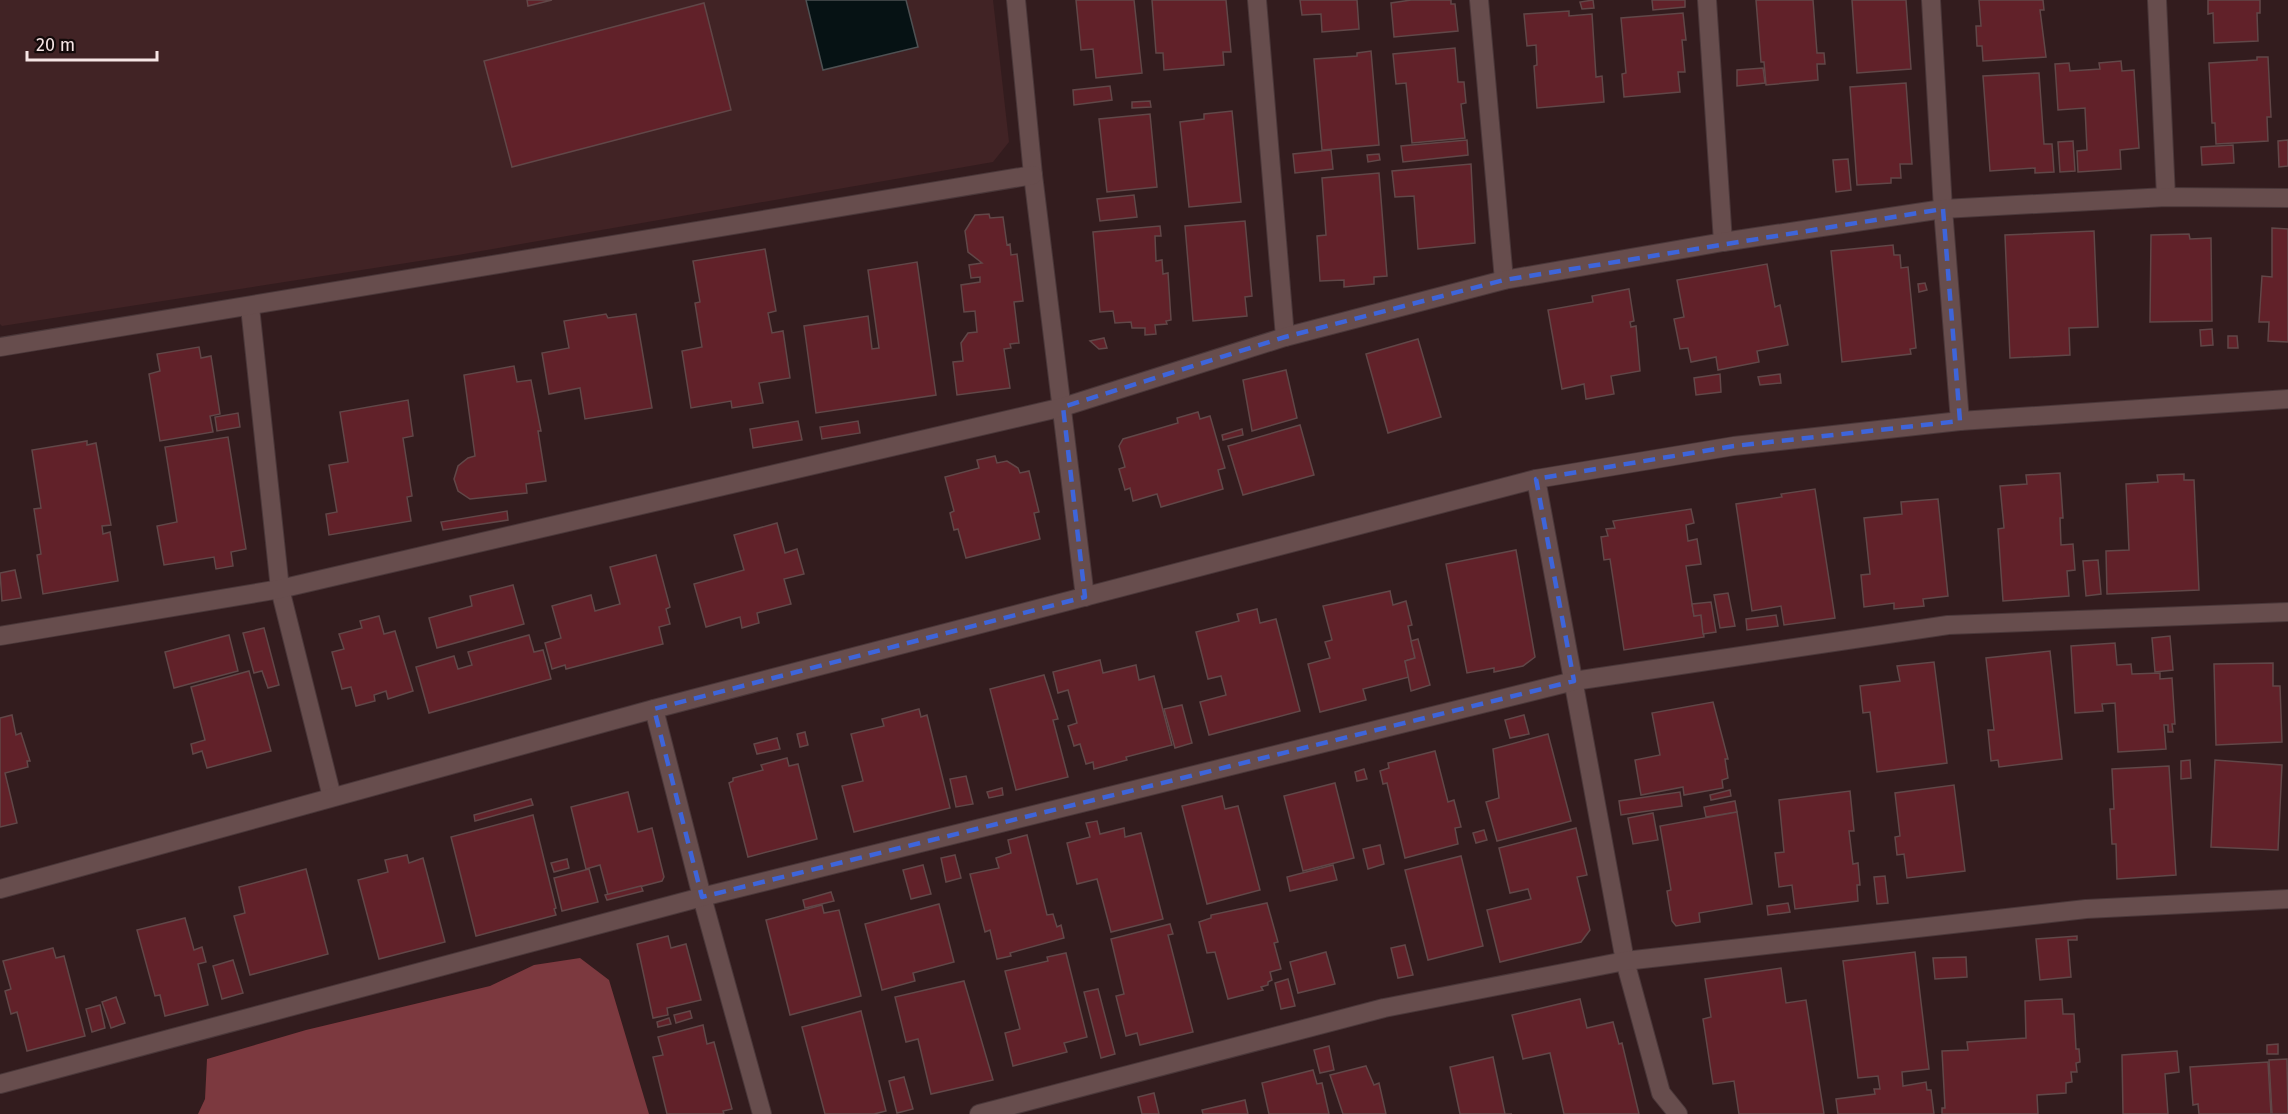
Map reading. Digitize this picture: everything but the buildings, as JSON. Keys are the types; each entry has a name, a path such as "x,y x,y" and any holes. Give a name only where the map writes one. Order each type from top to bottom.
{"street":[{"path":"1016,0 1033,175 1085,597"},
{"path":"1257,0 1285,338"},
{"path":"1479,0 1504,280"},
{"path":"1707,0 1724,242"},
{"path":"1931,0 1943,209 1960,421"},
{"path":"2157,0 2166,197"},
{"path":"0,347 1033,175"},
{"path":"0,636 280,589 1063,407 1285,338 1504,280 1724,242 1943,209 2166,197 2288,198"},
{"path":"250,307 280,589 332,797"},
{"path":"0,889 654,709 1536,479 1734,446 1960,421 2288,399"},
{"path":"1536,479 1625,961 1662,1093 1678,1114"},
{"path":"0,1084 702,897 1574,681 1948,626 2288,612"},
{"path":"654,709 702,897 762,1114"},
{"path":"979,1114 1384,1008 1625,961 2086,909 2288,899"}],"highlighted area":[{"path":"1943,209 1960,421 1734,446 1536,479 1574,681 702,897 654,709 1085,597 1063,407 1285,337 1504,280"}],"shaded area":[{"path":"0,0 993,0 1009,142 993,162 458,255 2,326 0,324"},
{"path":"806,0 906,0 918,47 823,70"},
{"path":"580,958 609,980 649,1114 198,1114 205,1099 207,1059 306,1030 490,986 534,965"}]}
